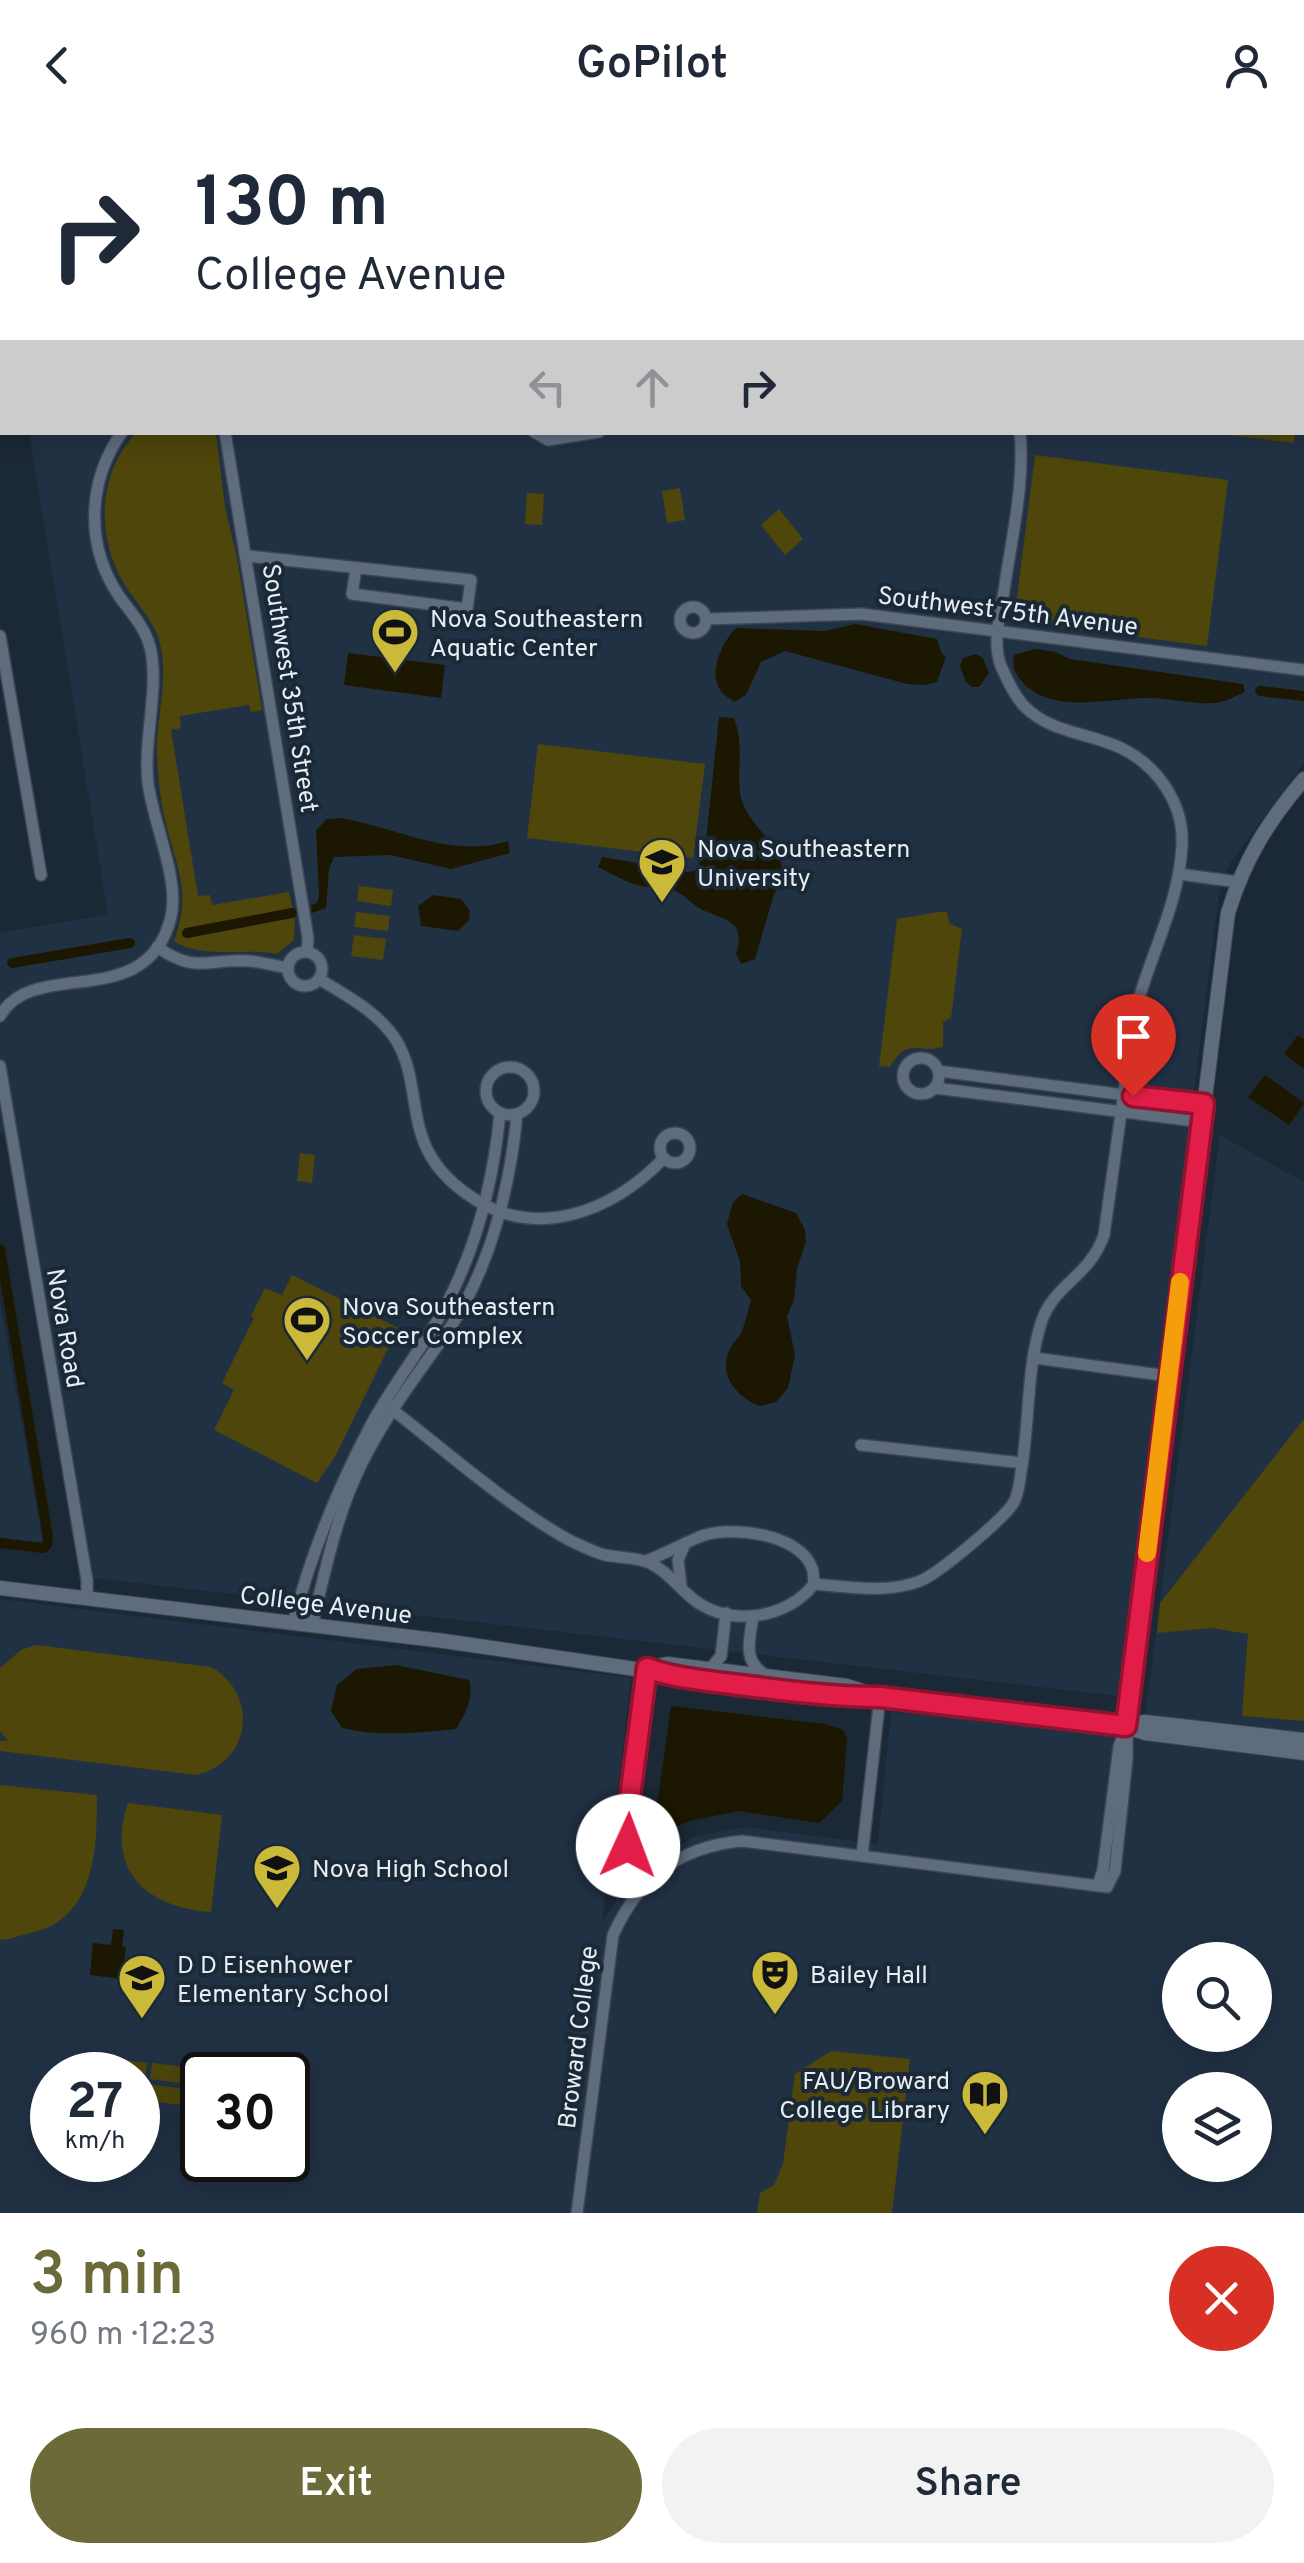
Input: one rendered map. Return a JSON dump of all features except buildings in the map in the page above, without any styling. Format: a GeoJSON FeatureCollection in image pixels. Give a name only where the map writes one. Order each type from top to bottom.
{"type":"FeatureCollection","features":[{"type":"Feature","properties":{"kind":"street"},"geometry":{"type":"LineString","coordinates":[[2,1013],[28,992],[125,973],[157,947],[171,918],[170,873],[157,833],[148,780],[152,658],[140,624],[104,567],[94,517],[103,465],[120,435]]}},
{"type":"Feature","properties":{"kind":"street","name":"Southwest 35th Street"},"geometry":{"type":"LineString","coordinates":[[227,435],[307,932],[307,952]]}},
{"type":"Feature","properties":{"kind":"street"},"geometry":{"type":"LineString","coordinates":[[539,435],[548,440],[580,435]]}},
{"type":"Feature","properties":{"kind":"street"},"geometry":{"type":"LineString","coordinates":[[814,1584],[862,1589],[922,1580],[991,1526],[1014,1501],[1035,1358],[1047,1310],[1092,1262],[1104,1235],[1142,985],[1164,932],[1180,874],[1182,830],[1178,810],[1156,773],[1122,748],[1055,726],[1026,708],[999,662],[998,632],[1020,470],[1020,435]]}},
{"type":"Feature","properties":{"kind":"street"},"geometry":{"type":"LineString","coordinates":[[248,556],[471,580],[467,609],[352,594],[356,568]]}},
{"type":"Feature","properties":{"kind":"street","name":"Southwest 75th Avenue"},"geometry":{"type":"LineString","coordinates":[[706,619],[862,614],[1304,670]]}},
{"type":"Feature","properties":{"kind":"street"},"geometry":{"type":"LineString","coordinates":[[0,636],[41,875]]}},
{"type":"Feature","properties":{"kind":"street"},"geometry":{"type":"LineString","coordinates":[[1126,1726],[1228,913],[1259,836],[1304,779]]}},
{"type":"Feature","properties":{"kind":"street"},"geometry":{"type":"LineString","coordinates":[[1180,874],[1238,882]]}},
{"type":"Feature","properties":{"kind":"street"},"geometry":{"type":"LineString","coordinates":[[157,947],[194,965],[248,961],[288,968]]}},
{"type":"Feature","properties":{"kind":"street"},"geometry":{"type":"LineString","coordinates":[[307,952],[320,962],[319,979],[310,985],[300,985],[291,978],[288,968],[296,954],[307,952]]}},
{"type":"Feature","properties":{"kind":"street"},"geometry":{"type":"LineString","coordinates":[[319,979],[366,1010],[393,1036],[410,1069],[416,1119],[430,1154],[445,1176],[484,1206],[545,1220],[578,1214],[620,1196],[664,1158]]}},
{"type":"Feature","properties":{"kind":"street"},"geometry":{"type":"LineString","coordinates":[[1202,1122],[935,1088],[926,1093],[915,1092],[906,1085],[904,1074],[908,1064],[919,1058],[931,1061],[938,1070],[1204,1104]]}},
{"type":"Feature","properties":{"kind":"street","name":"Nova Road"},"geometry":{"type":"LineString","coordinates":[[0,1066],[87,1580],[86,1598]]}},
{"type":"Feature","properties":{"kind":"street"},"geometry":{"type":"LineString","coordinates":[[312,1626],[332,1544],[359,1468],[388,1406],[460,1310],[500,1212],[517,1114],[532,1100],[533,1084],[525,1072],[511,1067],[497,1070],[487,1082],[489,1103],[500,1113],[517,1114]]}},
{"type":"Feature","properties":{"kind":"street"},"geometry":{"type":"LineString","coordinates":[[935,1088],[938,1070]]}},
{"type":"Feature","properties":{"kind":"street"},"geometry":{"type":"LineString","coordinates":[[293,1623],[318,1538],[460,1273],[484,1206],[500,1113]]}},
{"type":"Feature","properties":{"kind":"street"},"geometry":{"type":"LineString","coordinates":[[1035,1358],[1168,1376]]}},
{"type":"Feature","properties":{"kind":"street"},"geometry":{"type":"LineString","coordinates":[[388,1406],[523,1509],[569,1539],[602,1554],[646,1561],[701,1605],[726,1613],[773,1614],[802,1599],[814,1584],[812,1568],[802,1553],[778,1538],[741,1532],[698,1537],[646,1561]]}},
{"type":"Feature","properties":{"kind":"street"},"geometry":{"type":"LineString","coordinates":[[861,1445],[1022,1463]]}},
{"type":"Feature","properties":{"kind":"street"},"geometry":{"type":"LineString","coordinates":[[318,1538],[332,1544]]}},
{"type":"Feature","properties":{"kind":"street"},"geometry":{"type":"LineString","coordinates":[[681,1587],[677,1568],[684,1546]]}},
{"type":"Feature","properties":{"kind":"street","name":"College Avenue"},"geometry":{"type":"LineString","coordinates":[[0,1588],[647,1668],[666,1676],[760,1688],[880,1697],[1126,1726],[1145,1733],[1304,1753]]}},
{"type":"Feature","properties":{"kind":"street"},"geometry":{"type":"LineString","coordinates":[[710,1669],[721,1656],[726,1613]]}},
{"type":"Feature","properties":{"kind":"street"},"geometry":{"type":"LineString","coordinates":[[753,1616],[749,1657],[755,1668],[768,1676]]}},
{"type":"Feature","properties":{"kind":"street","name":"College Avenue"},"geometry":{"type":"LineString","coordinates":[[647,1668],[666,1664],[768,1676],[847,1686],[880,1697]]}},
{"type":"Feature","properties":{"kind":"street"},"geometry":{"type":"LineString","coordinates":[[647,1668],[626,1828],[628,1846],[652,1878]]}},
{"type":"Feature","properties":{"kind":"street"},"geometry":{"type":"LineString","coordinates":[[862,1856],[880,1697]]}},
{"type":"Feature","properties":{"kind":"street","name":"College Avenue"},"geometry":{"type":"LineString","coordinates":[[1126,1726],[1145,1722],[1304,1740]]}},
{"type":"Feature","properties":{"kind":"street","name":"Broward College"},"geometry":{"type":"LineString","coordinates":[[577,2213],[613,1936],[626,1906],[652,1878],[676,1859],[742,1841],[1102,1886],[1118,1747],[1126,1726]]}},
{"type":"Feature","properties":{"kind":"shaded area","name":"Nova Southeastern University"},"geometry":{"type":"Polygon","coordinates":[[[29,435],[1304,435],[1304,763],[1228,866],[1219,894],[1117,1696],[94,1578],[16,1131],[0,1133],[0,933],[108,914],[29,435]]]}},
{"type":"Feature","properties":{"kind":"shaded area"},"geometry":{"type":"Polygon","coordinates":[[[134,435],[216,435],[225,507],[262,710],[251,712],[249,705],[180,716],[181,728],[171,730],[198,896],[210,895],[212,905],[289,892],[295,919],[294,940],[277,954],[211,952],[174,941],[182,895],[159,780],[162,654],[152,624],[114,564],[105,525],[108,485],[123,449],[134,435]]]}},
{"type":"Feature","properties":{"kind":"shaded area"},"geometry":{"type":"Polygon","coordinates":[[[1229,435],[1295,435],[1294,443],[1229,435]]]}},
{"type":"Feature","properties":{"kind":"shaded area"},"geometry":{"type":"Polygon","coordinates":[[[1035,455],[1228,480],[1207,646],[1014,621],[1035,455]]]}},
{"type":"Feature","properties":{"kind":"shaded area"},"geometry":{"type":"Polygon","coordinates":[[[680,488],[685,520],[667,523],[662,491],[680,488]]]}},
{"type":"Feature","properties":{"kind":"shaded area"},"geometry":{"type":"Polygon","coordinates":[[[527,493],[544,494],[542,525],[525,524],[527,493]]]}},
{"type":"Feature","properties":{"kind":"shaded area"},"geometry":{"type":"Polygon","coordinates":[[[779,509],[803,539],[785,555],[761,525],[779,509]]]}},
{"type":"Feature","properties":{"kind":"shaded area"},"geometry":{"type":"Polygon","coordinates":[[[855,624],[937,639],[946,657],[937,682],[907,684],[785,651],[761,662],[746,695],[734,702],[717,684],[718,658],[736,628],[825,631],[855,624]]]}},
{"type":"Feature","properties":{"kind":"shaded area"},"geometry":{"type":"Polygon","coordinates":[[[1035,649],[1070,659],[1243,684],[1245,692],[1206,703],[1153,698],[1080,702],[1049,699],[1023,683],[1013,663],[1014,655],[1035,649]]]}},
{"type":"Feature","properties":{"kind":"shaded area","name":"Nova Southeastern Aquatic Center"},"geometry":{"type":"Polygon","coordinates":[[[348,653],[445,665],[441,698],[344,685],[348,653]]]}},
{"type":"Feature","properties":{"kind":"shaded area"},"geometry":{"type":"Polygon","coordinates":[[[976,654],[983,658],[989,673],[979,687],[972,687],[960,666],[963,658],[976,654]]]}},
{"type":"Feature","properties":{"kind":"shaded area"},"geometry":{"type":"Polygon","coordinates":[[[719,717],[734,718],[743,804],[773,847],[783,870],[755,959],[741,964],[736,954],[738,933],[730,922],[699,908],[677,891],[636,885],[598,867],[602,857],[689,872],[697,870],[706,841],[719,717]]]}},
{"type":"Feature","properties":{"kind":"shaded area"},"geometry":{"type":"Polygon","coordinates":[[[538,744],[705,764],[693,858],[527,838],[538,744]]]}},
{"type":"Feature","properties":{"kind":"shaded area"},"geometry":{"type":"Polygon","coordinates":[[[340,818],[445,844],[487,846],[508,841],[510,853],[451,869],[391,855],[334,857],[329,869],[326,908],[312,913],[311,905],[317,903],[319,895],[316,830],[327,819],[340,818]]]}},
{"type":"Feature","properties":{"kind":"shaded area"},"geometry":{"type":"Polygon","coordinates":[[[359,886],[393,890],[391,906],[357,901],[359,886]]]}},
{"type":"Feature","properties":{"kind":"shaded area"},"geometry":{"type":"Polygon","coordinates":[[[433,895],[461,899],[470,911],[469,920],[458,931],[421,926],[418,906],[433,895]]]}},
{"type":"Feature","properties":{"kind":"shaded area"},"geometry":{"type":"Polygon","coordinates":[[[356,912],[390,916],[388,931],[354,927],[356,912]]]}},
{"type":"Feature","properties":{"kind":"shaded area"},"geometry":{"type":"Polygon","coordinates":[[[947,912],[949,923],[962,929],[951,1018],[943,1022],[943,1047],[908,1049],[890,1067],[879,1066],[897,919],[947,912]]]}},
{"type":"Feature","properties":{"kind":"shaded area"},"geometry":{"type":"Polygon","coordinates":[[[354,935],[386,939],[383,960],[351,956],[354,935]]]}},
{"type":"Feature","properties":{"kind":"shaded area"},"geometry":{"type":"Polygon","coordinates":[[[1298,1035],[1304,1039],[1304,1069],[1284,1054],[1298,1035]]]}},
{"type":"Feature","properties":{"kind":"shaded area"},"geometry":{"type":"Polygon","coordinates":[[[1265,1075],[1304,1103],[1289,1125],[1248,1097],[1265,1075]]]}},
{"type":"Feature","properties":{"kind":"shaded area"},"geometry":{"type":"Polygon","coordinates":[[[1220,1135],[1304,1182],[1304,2213],[0,2213],[0,1599],[631,1678],[602,1922],[626,1884],[692,1837],[746,1827],[878,1844],[891,1712],[1143,1734],[1220,1135]]]}},
{"type":"Feature","properties":{"kind":"shaded area"},"geometry":{"type":"Polygon","coordinates":[[[300,1153],[315,1155],[312,1183],[297,1181],[300,1153]]]}},
{"type":"Feature","properties":{"kind":"shaded area"},"geometry":{"type":"Polygon","coordinates":[[[742,1194],[796,1213],[806,1241],[787,1316],[795,1355],[788,1388],[776,1402],[760,1406],[738,1392],[726,1369],[729,1351],[742,1331],[751,1300],[741,1286],[740,1262],[727,1224],[733,1202],[742,1194]]]}},
{"type":"Feature","properties":{"kind":"shaded area","name":"Nova Southeastern Soccer Complex"},"geometry":{"type":"Polygon","coordinates":[[[292,1275],[398,1328],[336,1455],[317,1483],[214,1430],[234,1390],[222,1383],[265,1288],[282,1295],[292,1275]]]}},
{"type":"Feature","properties":{"kind":"shaded area"},"geometry":{"type":"Polygon","coordinates":[[[0,1302],[43,1543],[0,1539],[0,1302]]]}},
{"type":"Feature","properties":{"kind":"shaded area"},"geometry":{"type":"Polygon","coordinates":[[[1304,1419],[1304,1721],[1242,1716],[1248,1634],[1212,1628],[1157,1633],[1160,1603],[1304,1419]]]}},
{"type":"Feature","properties":{"kind":"shaded area"},"geometry":{"type":"Polygon","coordinates":[[[36,1645],[211,1667],[237,1693],[242,1710],[238,1742],[215,1768],[196,1775],[0,1751],[0,1741],[8,1741],[0,1731],[0,1668],[21,1650],[36,1645]]]}},
{"type":"Feature","properties":{"kind":"shaded area"},"geometry":{"type":"Polygon","coordinates":[[[396,1665],[469,1680],[468,1705],[456,1729],[385,1733],[342,1728],[331,1711],[337,1685],[357,1669],[396,1665]]]}},
{"type":"Feature","properties":{"kind":"shaded area"},"geometry":{"type":"Polygon","coordinates":[[[671,1706],[825,1724],[843,1730],[847,1739],[842,1801],[819,1823],[739,1811],[689,1821],[665,1832],[655,1821],[671,1706]]]}},
{"type":"Feature","properties":{"kind":"shaded area"},"geometry":{"type":"Polygon","coordinates":[[[0,1785],[97,1795],[92,1863],[81,1896],[72,1910],[54,1924],[6,1940],[0,1939],[0,1785]]]}},
{"type":"Feature","properties":{"kind":"shaded area"},"geometry":{"type":"Polygon","coordinates":[[[128,1803],[222,1815],[211,1912],[168,1903],[137,1881],[122,1848],[128,1803]]]}},
{"type":"Feature","properties":{"kind":"shaded area"},"geometry":{"type":"Polygon","coordinates":[[[113,1929],[124,1930],[122,1979],[90,1975],[93,1943],[111,1945],[113,1929]]]}},
{"type":"Feature","properties":{"kind":"shaded area"},"geometry":{"type":"Polygon","coordinates":[[[831,2051],[910,2059],[892,2213],[757,2213],[760,2193],[774,2185],[783,2164],[795,2074],[831,2051]]]}},
{"type":"Feature","properties":{"kind":"shaded area"},"geometry":{"type":"Polygon","coordinates":[[[160,2064],[180,2066],[180,2083],[160,2080],[160,2064]]]}},
{"type":"Feature","properties":{"kind":"shaded area"},"geometry":{"type":"Polygon","coordinates":[[[160,2086],[180,2088],[180,2105],[160,2102],[160,2086]]]}},
{"type":"Feature","properties":{"kind":"waterway"},"geometry":{"type":"LineString","coordinates":[[1260,691],[1304,696]]}},
{"type":"Feature","properties":{"kind":"waterway"},"geometry":{"type":"LineString","coordinates":[[187,933],[292,913]]}},
{"type":"Feature","properties":{"kind":"waterway"},"geometry":{"type":"LineString","coordinates":[[12,963],[130,943]]}},
{"type":"Feature","properties":{"kind":"waterway"},"geometry":{"type":"LineString","coordinates":[[0,1249],[48,1537],[43,1548],[0,1543]]}},
{"type":"Feature","properties":{"kind":"slow traffic"},"geometry":{"type":"LineString","coordinates":[[1147,1553],[1180,1282]]}},
{"type":"Feature","properties":{"kind":"place","name":"Nova Southeastern Aquatic Center"},"geometry":{"type":"Point","coordinates":[395,674]}},
{"type":"Feature","properties":{"kind":"place","name":"Nova Southeastern University"},"geometry":{"type":"Point","coordinates":[662,904]}},
{"type":"Feature","properties":{"kind":"place","name":"Nova Southeastern Soccer Complex"},"geometry":{"type":"Point","coordinates":[307,1362]}},
{"type":"Feature","properties":{"kind":"place","name":"Nova High School"},"geometry":{"type":"Point","coordinates":[277,1910]}},
{"type":"Feature","properties":{"kind":"place","name":"Bailey Hall"},"geometry":{"type":"Point","coordinates":[775,2016]}},
{"type":"Feature","properties":{"kind":"place","name":"D D Eisenhower Elementary School"},"geometry":{"type":"Point","coordinates":[142,2020]}},
{"type":"Feature","properties":{"kind":"place","name":"FAU/Broward College Library"},"geometry":{"type":"Point","coordinates":[985,2136]}},
{"type":"Feature","properties":{"kind":"route"},"geometry":{"type":"LineString","coordinates":[[628,1846],[626,1828],[647,1668],[666,1676],[779,1690],[880,1697],[1126,1726],[1204,1104],[1133,1096]]}}]}
